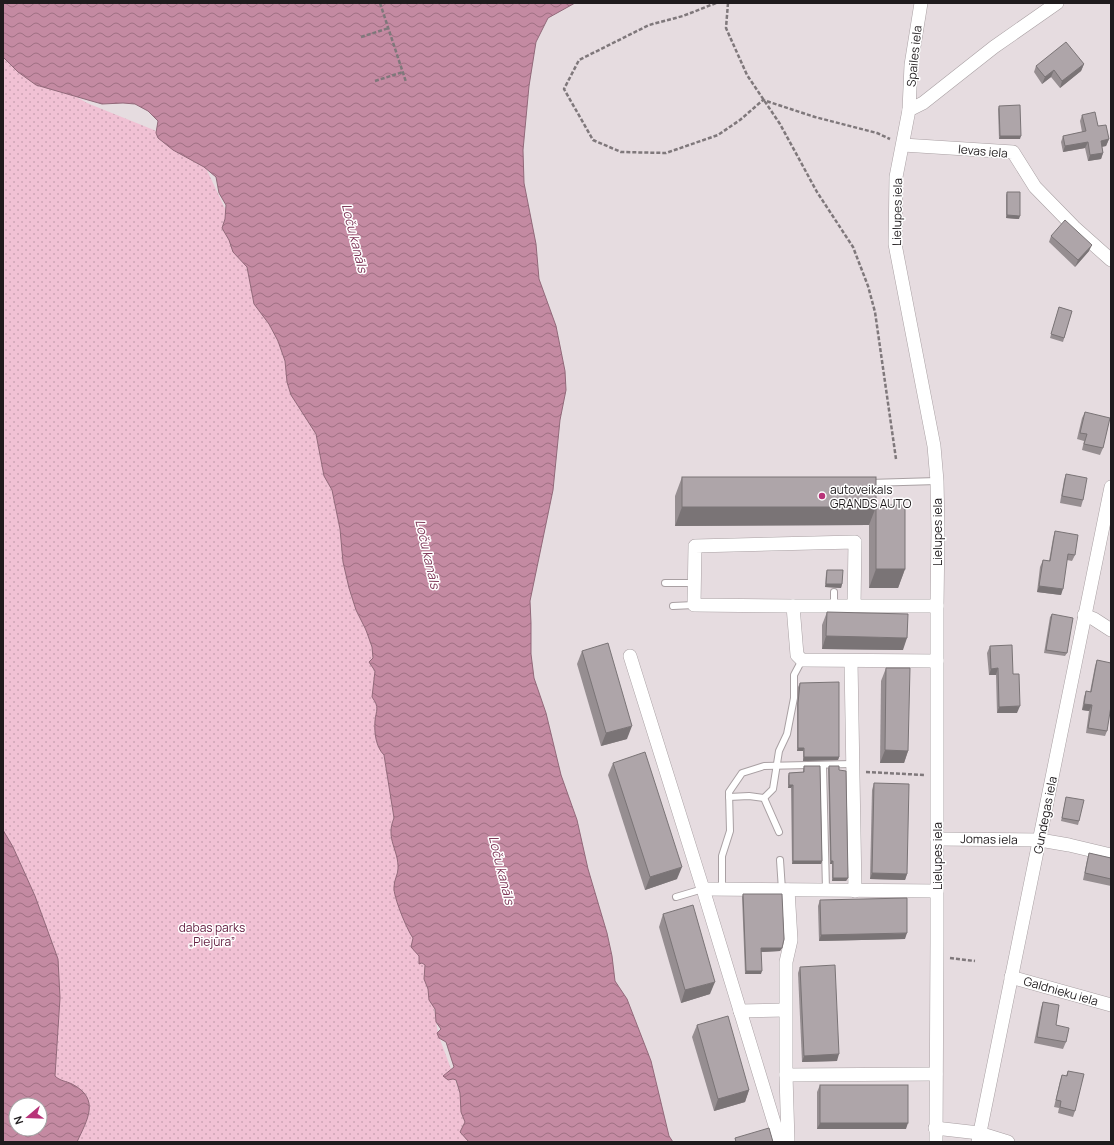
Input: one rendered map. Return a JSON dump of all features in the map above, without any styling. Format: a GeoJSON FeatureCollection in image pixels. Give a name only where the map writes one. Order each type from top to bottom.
{"type":"FeatureCollection","features":[{"type":"Feature","properties":{"kind":"street","name":"Spailes iela"},"geometry":{"type":"LineString","coordinates":[[909,110],[911,65],[921,3]]}},
{"type":"Feature","properties":{"kind":"street"},"geometry":{"type":"LineString","coordinates":[[909,110],[923,103],[994,47],[1057,3]]}},
{"type":"Feature","properties":{"kind":"street","name":"Lielupes iela"},"geometry":{"type":"LineString","coordinates":[[909,110],[896,177],[895,244],[934,446],[937,481],[936,1142]]}},
{"type":"Feature","properties":{"kind":"street","name":"Ievas iela"},"geometry":{"type":"LineString","coordinates":[[903,145],[1013,152],[1035,188],[1074,227],[1111,260]]}},
{"type":"Feature","properties":{"kind":"street","name":"Gundegas iela"},"geometry":{"type":"LineString","coordinates":[[979,1138],[1111,487]]}},
{"type":"Feature","properties":{"kind":"street"},"geometry":{"type":"LineString","coordinates":[[854,606],[855,542],[695,546],[694,605],[793,606],[834,606],[854,606],[937,606]]}},
{"type":"Feature","properties":{"kind":"street"},"geometry":{"type":"LineString","coordinates":[[793,606],[796,656],[802,660],[937,661]]}},
{"type":"Feature","properties":{"kind":"street"},"geometry":{"type":"LineString","coordinates":[[1084,615],[1094,619],[1111,630]]}},
{"type":"Feature","properties":{"kind":"street"},"geometry":{"type":"LineString","coordinates":[[630,656],[780,1142]]}},
{"type":"Feature","properties":{"kind":"street"},"geometry":{"type":"LineString","coordinates":[[851,661],[855,891]]}},
{"type":"Feature","properties":{"kind":"street","name":"Jomas iela"},"geometry":{"type":"LineString","coordinates":[[937,839],[1040,840],[1111,855]]}},
{"type":"Feature","properties":{"kind":"street"},"geometry":{"type":"LineString","coordinates":[[703,889],[937,891]]}},
{"type":"Feature","properties":{"kind":"street"},"geometry":{"type":"LineString","coordinates":[[785,890],[791,940],[786,962],[785,1010],[788,1142]]}},
{"type":"Feature","properties":{"kind":"street","name":"Galdnieku iela"},"geometry":{"type":"LineString","coordinates":[[1011,977],[1111,1005]]}},
{"type":"Feature","properties":{"kind":"street"},"geometry":{"type":"LineString","coordinates":[[740,1011],[785,1010]]}},
{"type":"Feature","properties":{"kind":"street"},"geometry":{"type":"LineString","coordinates":[[786,1075],[936,1074]]}},
{"type":"Feature","properties":{"kind":"street"},"geometry":{"type":"LineString","coordinates":[[935,1128],[979,1138],[1008,1142]]}},
{"type":"Feature","properties":{"kind":"lane"},"geometry":{"type":"LineString","coordinates":[[859,483],[937,481]]}},
{"type":"Feature","properties":{"kind":"lane"},"geometry":{"type":"LineString","coordinates":[[665,583],[694,583]]}},
{"type":"Feature","properties":{"kind":"lane"},"geometry":{"type":"LineString","coordinates":[[834,592],[834,606]]}},
{"type":"Feature","properties":{"kind":"lane"},"geometry":{"type":"LineString","coordinates":[[673,606],[694,605]]}},
{"type":"Feature","properties":{"kind":"lane"},"geometry":{"type":"LineString","coordinates":[[764,798],[773,789],[779,751],[787,734],[794,698],[794,675],[802,660]]}},
{"type":"Feature","properties":{"kind":"lane"},"geometry":{"type":"LineString","coordinates":[[823,765],[826,890]]}},
{"type":"Feature","properties":{"kind":"lane"},"geometry":{"type":"LineString","coordinates":[[722,889],[722,856],[730,831],[729,792],[742,773],[764,766],[823,765],[853,767]]}},
{"type":"Feature","properties":{"kind":"lane"},"geometry":{"type":"LineString","coordinates":[[729,797],[749,796],[764,798]]}},
{"type":"Feature","properties":{"kind":"lane"},"geometry":{"type":"LineString","coordinates":[[764,798],[779,832]]}},
{"type":"Feature","properties":{"kind":"lane"},"geometry":{"type":"LineString","coordinates":[[780,860],[785,890]]}},
{"type":"Feature","properties":{"kind":"lane"},"geometry":{"type":"LineString","coordinates":[[676,897],[703,889]]}},
{"type":"Feature","properties":{"kind":"path"},"geometry":{"type":"LineString","coordinates":[[380,3],[406,82]]}},
{"type":"Feature","properties":{"kind":"path"},"geometry":{"type":"LineString","coordinates":[[716,3],[683,16],[649,25],[579,60],[564,89],[593,140],[621,152],[666,153],[718,134],[740,120],[763,100]]}},
{"type":"Feature","properties":{"kind":"path"},"geometry":{"type":"LineString","coordinates":[[728,3],[726,28],[747,75],[780,124],[817,192],[853,247],[868,286],[875,312],[896,459]]}},
{"type":"Feature","properties":{"kind":"path"},"geometry":{"type":"LineString","coordinates":[[361,36],[389,28]]}},
{"type":"Feature","properties":{"kind":"path"},"geometry":{"type":"LineString","coordinates":[[375,81],[403,72]]}},
{"type":"Feature","properties":{"kind":"path"},"geometry":{"type":"LineString","coordinates":[[763,100],[815,117],[877,133],[903,145]]}},
{"type":"Feature","properties":{"kind":"path"},"geometry":{"type":"LineString","coordinates":[[853,767],[937,775]]}},
{"type":"Feature","properties":{"kind":"path"},"geometry":{"type":"LineString","coordinates":[[937,956],[975,961]]}},
{"type":"Feature","properties":{"kind":"green space","name":"dabas parks „Piejūra”"},"geometry":{"type":"Polygon","coordinates":[[[3,55],[87,103],[196,147],[330,431],[368,579],[438,1034],[478,1142],[3,1142],[3,55]]]}},
{"type":"Feature","properties":{"kind":"water","name":"Loču kanāls"},"geometry":{"type":"Polygon","coordinates":[[[3,3],[575,3],[548,18],[536,42],[529,86],[523,150],[524,183],[536,244],[539,279],[556,326],[565,371],[566,390],[560,420],[553,490],[530,601],[531,654],[534,678],[546,713],[561,775],[577,820],[588,869],[607,933],[615,981],[627,999],[651,1061],[669,1136],[673,1142],[469,1142],[460,1132],[465,1122],[461,1112],[460,1093],[456,1080],[448,1080],[443,1076],[454,1067],[446,1042],[439,1038],[437,1033],[441,1029],[436,1022],[435,1009],[429,1000],[428,989],[424,979],[425,965],[422,963],[419,964],[419,956],[411,947],[413,938],[407,928],[394,891],[398,862],[391,832],[394,818],[384,755],[377,744],[375,735],[377,707],[372,697],[375,671],[369,662],[373,658],[372,647],[366,630],[356,610],[349,588],[343,562],[340,529],[332,490],[324,476],[316,434],[291,395],[287,382],[285,361],[278,341],[269,324],[254,304],[247,267],[233,252],[229,240],[222,228],[225,219],[226,205],[219,193],[216,177],[204,167],[173,150],[158,138],[156,133],[158,121],[148,111],[135,104],[102,104],[36,85],[18,72],[3,57],[3,3]]]}},
{"type":"Feature","properties":{"kind":"water"},"geometry":{"type":"Polygon","coordinates":[[[3,830],[13,847],[35,896],[58,959],[60,998],[55,1076],[81,1090],[89,1103],[85,1126],[77,1142],[3,1142],[3,830]]]}},
{"type":"Feature","properties":{"kind":"building"},"geometry":{"type":"Polygon","coordinates":[[[1066,42],[1084,64],[1062,81],[1054,70],[1045,77],[1036,66],[1066,42]]]}},
{"type":"Feature","properties":{"kind":"building"},"geometry":{"type":"Polygon","coordinates":[[[1020,105],[1021,136],[1000,136],[999,106],[1020,105]]]}},
{"type":"Feature","properties":{"kind":"building"},"geometry":{"type":"Polygon","coordinates":[[[1095,112],[1098,126],[1106,125],[1109,139],[1101,141],[1103,153],[1090,155],[1088,142],[1065,146],[1063,136],[1086,131],[1082,115],[1095,112]]]}},
{"type":"Feature","properties":{"kind":"building"},"geometry":{"type":"Polygon","coordinates":[[[1007,192],[1020,192],[1020,216],[1007,215],[1007,192]]]}},
{"type":"Feature","properties":{"kind":"building"},"geometry":{"type":"Polygon","coordinates":[[[1065,220],[1092,245],[1078,260],[1051,236],[1065,220]]]}},
{"type":"Feature","properties":{"kind":"building"},"geometry":{"type":"Polygon","coordinates":[[[1059,307],[1072,311],[1064,338],[1051,334],[1059,307]]]}},
{"type":"Feature","properties":{"kind":"building"},"geometry":{"type":"Polygon","coordinates":[[[1085,412],[1110,418],[1103,448],[1084,444],[1087,434],[1080,433],[1085,412]]]}},
{"type":"Feature","properties":{"kind":"building"},"geometry":{"type":"Polygon","coordinates":[[[1066,474],[1087,478],[1083,500],[1062,496],[1066,474]]]}},
{"type":"Feature","properties":{"kind":"building"},"geometry":{"type":"Polygon","coordinates":[[[682,477],[876,477],[876,507],[682,507],[682,477]]]}},
{"type":"Feature","properties":{"kind":"building"},"geometry":{"type":"Polygon","coordinates":[[[876,505],[905,505],[905,569],[876,569],[876,505]]]}},
{"type":"Feature","properties":{"kind":"building"},"geometry":{"type":"Polygon","coordinates":[[[1055,531],[1078,535],[1075,555],[1068,554],[1063,589],[1039,586],[1043,560],[1050,561],[1055,531]]]}},
{"type":"Feature","properties":{"kind":"building"},"geometry":{"type":"Polygon","coordinates":[[[827,570],[843,570],[842,584],[826,584],[827,570]]]}},
{"type":"Feature","properties":{"kind":"building"},"geometry":{"type":"Polygon","coordinates":[[[827,612],[908,614],[907,638],[826,636],[827,612]]]}},
{"type":"Feature","properties":{"kind":"building"},"geometry":{"type":"Polygon","coordinates":[[[1052,614],[1073,618],[1067,653],[1046,650],[1052,614]]]}},
{"type":"Feature","properties":{"kind":"building"},"geometry":{"type":"Polygon","coordinates":[[[608,643],[632,726],[606,733],[582,651],[608,643]]]}},
{"type":"Feature","properties":{"kind":"building"},"geometry":{"type":"Polygon","coordinates":[[[1012,645],[1013,674],[1019,674],[1020,706],[999,707],[998,668],[991,669],[990,646],[1012,645]]]}},
{"type":"Feature","properties":{"kind":"building"},"geometry":{"type":"Polygon","coordinates":[[[1097,660],[1111,663],[1111,706],[1107,731],[1088,728],[1092,705],[1084,704],[1086,691],[1091,692],[1097,660]]]}},
{"type":"Feature","properties":{"kind":"building"},"geometry":{"type":"Polygon","coordinates":[[[886,668],[910,668],[908,751],[885,750],[886,668]]]}},
{"type":"Feature","properties":{"kind":"building"},"geometry":{"type":"Polygon","coordinates":[[[839,682],[839,757],[804,757],[804,748],[798,748],[798,703],[800,683],[839,682]]]}},
{"type":"Feature","properties":{"kind":"building"},"geometry":{"type":"Polygon","coordinates":[[[645,752],[682,867],[650,877],[613,763],[645,752]]]}},
{"type":"Feature","properties":{"kind":"building"},"geometry":{"type":"Polygon","coordinates":[[[804,766],[820,766],[822,861],[793,861],[793,785],[789,785],[789,773],[804,772],[804,766]]]}},
{"type":"Feature","properties":{"kind":"building"},"geometry":{"type":"Polygon","coordinates":[[[829,766],[839,766],[839,770],[846,771],[848,878],[833,878],[833,861],[831,861],[829,766]]]}},
{"type":"Feature","properties":{"kind":"building"},"geometry":{"type":"Polygon","coordinates":[[[874,783],[909,784],[907,874],[872,873],[874,783]]]}},
{"type":"Feature","properties":{"kind":"building"},"geometry":{"type":"Polygon","coordinates":[[[1066,797],[1084,800],[1079,821],[1062,818],[1066,797]]]}},
{"type":"Feature","properties":{"kind":"building"},"geometry":{"type":"Polygon","coordinates":[[[1089,853],[1111,858],[1111,879],[1085,873],[1089,853]]]}},
{"type":"Feature","properties":{"kind":"building"},"geometry":{"type":"Polygon","coordinates":[[[743,894],[782,894],[784,939],[782,948],[761,948],[762,971],[746,971],[743,894]]]}},
{"type":"Feature","properties":{"kind":"building"},"geometry":{"type":"Polygon","coordinates":[[[907,898],[907,933],[821,935],[820,900],[907,898]]]}},
{"type":"Feature","properties":{"kind":"building"},"geometry":{"type":"Polygon","coordinates":[[[693,905],[715,982],[685,990],[663,914],[693,905]]]}},
{"type":"Feature","properties":{"kind":"building"},"geometry":{"type":"Polygon","coordinates":[[[835,965],[839,1054],[804,1056],[800,967],[835,965]]]}},
{"type":"Feature","properties":{"kind":"building"},"geometry":{"type":"Polygon","coordinates":[[[1043,1002],[1059,1005],[1056,1025],[1069,1028],[1066,1042],[1037,1037],[1043,1002]]]}},
{"type":"Feature","properties":{"kind":"building"},"geometry":{"type":"Polygon","coordinates":[[[728,1016],[749,1090],[718,1099],[697,1025],[728,1016]]]}},
{"type":"Feature","properties":{"kind":"building"},"geometry":{"type":"Polygon","coordinates":[[[1068,1071],[1084,1074],[1075,1111],[1060,1107],[1061,1101],[1056,1100],[1062,1075],[1067,1076],[1068,1071]]]}},
{"type":"Feature","properties":{"kind":"building"},"geometry":{"type":"Polygon","coordinates":[[[820,1085],[908,1085],[908,1123],[820,1123],[820,1085]]]}},
{"type":"Feature","properties":{"kind":"building"},"geometry":{"type":"Polygon","coordinates":[[[769,1128],[773,1142],[736,1142],[735,1138],[769,1128]]]}},
{"type":"Feature","properties":{"kind":"place","name":"autoveikals GRANDS AUTO"},"geometry":{"type":"Point","coordinates":[822,496]}}]}
